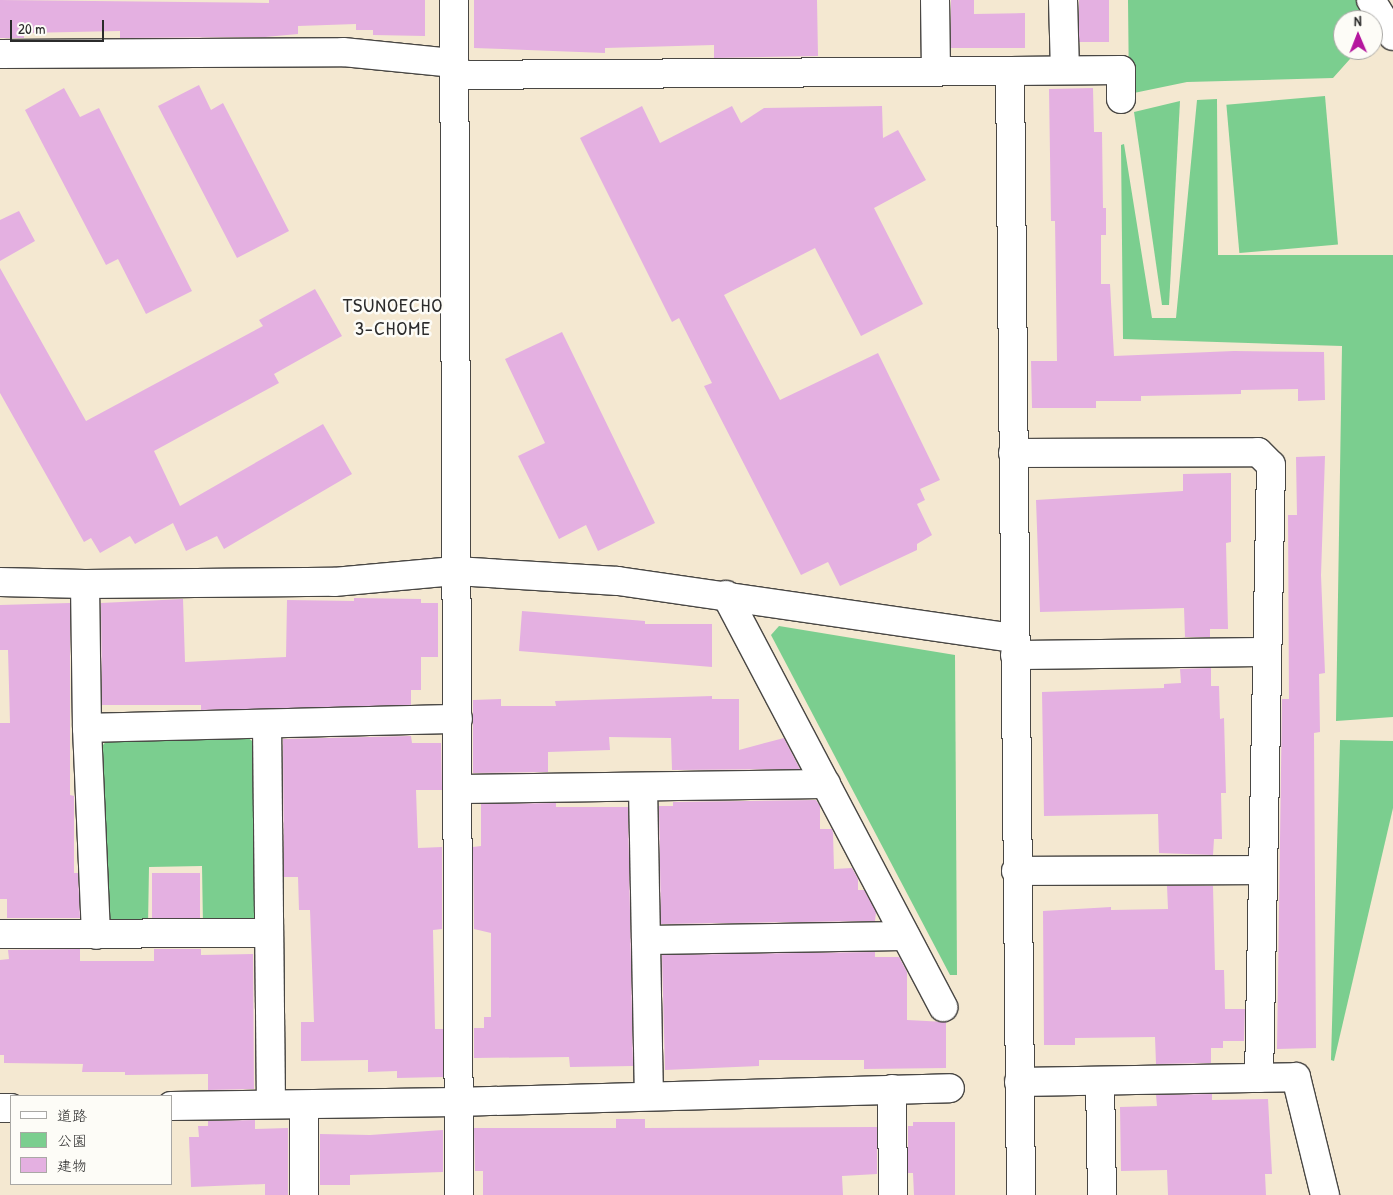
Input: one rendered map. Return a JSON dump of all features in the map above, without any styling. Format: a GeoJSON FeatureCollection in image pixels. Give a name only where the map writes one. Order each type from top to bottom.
{"type":"FeatureCollection","features":[{"type":"Feature","properties":{"kind":"street"},"geometry":{"type":"LineString","coordinates":[[454,0],[455,571],[458,719],[457,1102],[459,1195]]}},
{"type":"Feature","properties":{"kind":"street"},"geometry":{"type":"LineString","coordinates":[[935,0],[936,72]]}},
{"type":"Feature","properties":{"kind":"street"},"geometry":{"type":"LineString","coordinates":[[1063,0],[1065,70]]}},
{"type":"Feature","properties":{"kind":"street"},"geometry":{"type":"LineString","coordinates":[[1371,0],[1393,35]]}},
{"type":"Feature","properties":{"kind":"street"},"geometry":{"type":"LineString","coordinates":[[0,54],[343,52],[454,69],[936,72],[1121,70],[1121,99]]}},
{"type":"Feature","properties":{"kind":"street"},"geometry":{"type":"LineString","coordinates":[[1010,72],[1016,871],[1021,1195]]}},
{"type":"Feature","properties":{"kind":"street"},"geometry":{"type":"LineString","coordinates":[[1013,453],[1258,452],[1271,464],[1259,1078]]}},
{"type":"Feature","properties":{"kind":"street"},"geometry":{"type":"LineString","coordinates":[[0,582],[85,584],[334,582],[455,571],[618,581],[726,595],[1015,646],[1267,652]]}},
{"type":"Feature","properties":{"kind":"street"},"geometry":{"type":"LineString","coordinates":[[85,584],[87,728],[96,935]]}},
{"type":"Feature","properties":{"kind":"street"},"geometry":{"type":"LineString","coordinates":[[726,595],[943,1007]]}},
{"type":"Feature","properties":{"kind":"street"},"geometry":{"type":"LineString","coordinates":[[87,728],[458,719]]}},
{"type":"Feature","properties":{"kind":"street"},"geometry":{"type":"LineString","coordinates":[[267,724],[271,1104]]}},
{"type":"Feature","properties":{"kind":"street"},"geometry":{"type":"LineString","coordinates":[[458,789],[826,784]]}},
{"type":"Feature","properties":{"kind":"street"},"geometry":{"type":"LineString","coordinates":[[643,787],[649,1096]]}},
{"type":"Feature","properties":{"kind":"street"},"geometry":{"type":"LineString","coordinates":[[1016,871],[1263,870]]}},
{"type":"Feature","properties":{"kind":"street"},"geometry":{"type":"LineString","coordinates":[[0,934],[268,934]]}},
{"type":"Feature","properties":{"kind":"street"},"geometry":{"type":"LineString","coordinates":[[646,940],[905,936]]}},
{"type":"Feature","properties":{"kind":"street"},"geometry":{"type":"LineString","coordinates":[[1019,1082],[1296,1077],[1325,1195]]}},
{"type":"Feature","properties":{"kind":"street"},"geometry":{"type":"LineString","coordinates":[[1100,1081],[1102,1195]]}},
{"type":"Feature","properties":{"kind":"street"},"geometry":{"type":"LineString","coordinates":[[172,1106],[457,1102],[950,1088]]}},
{"type":"Feature","properties":{"kind":"street"},"geometry":{"type":"LineString","coordinates":[[892,1089],[893,1195]]}},
{"type":"Feature","properties":{"kind":"street"},"geometry":{"type":"LineString","coordinates":[[304,1105],[304,1195]]}},
{"type":"Feature","properties":{"kind":"green space"},"geometry":{"type":"Polygon","coordinates":[[[1128,0],[1359,0],[1365,10],[1333,10],[1333,60],[1349,60],[1333,78],[1187,82],[1129,94],[1128,0]]]}},
{"type":"Feature","properties":{"kind":"green space"},"geometry":{"type":"Polygon","coordinates":[[[1325,96],[1338,244],[1239,253],[1226,105],[1325,96]]]}},
{"type":"Feature","properties":{"kind":"green space"},"geometry":{"type":"Polygon","coordinates":[[[1217,99],[1218,255],[1393,255],[1393,717],[1336,721],[1342,346],[1123,339],[1121,145],[1124,144],[1152,318],[1176,318],[1197,100],[1217,99]]]}},
{"type":"Feature","properties":{"kind":"green space"},"geometry":{"type":"Polygon","coordinates":[[[1180,101],[1169,305],[1162,305],[1134,112],[1180,101]]]}},
{"type":"Feature","properties":{"kind":"green space"},"geometry":{"type":"Polygon","coordinates":[[[779,626],[955,655],[957,975],[950,975],[771,635],[779,626]]]}},
{"type":"Feature","properties":{"kind":"green space"},"geometry":{"type":"Polygon","coordinates":[[[244,735],[255,743],[257,916],[247,926],[203,926],[202,866],[149,867],[148,926],[114,926],[105,919],[103,745],[111,736],[244,735]]]}},
{"type":"Feature","properties":{"kind":"green space"},"geometry":{"type":"Polygon","coordinates":[[[1340,740],[1393,741],[1393,808],[1334,1061],[1331,1060],[1340,740]]]}},
{"type":"Feature","properties":{"kind":"building"},"geometry":{"type":"Polygon","coordinates":[[[0,0],[269,3],[269,0],[425,0],[425,36],[373,35],[373,30],[356,30],[356,24],[298,26],[298,34],[265,37],[120,38],[120,31],[24,33],[24,38],[0,38],[0,0]]]}},
{"type":"Feature","properties":{"kind":"building"},"geometry":{"type":"Polygon","coordinates":[[[474,0],[817,0],[818,56],[714,58],[714,45],[605,48],[605,53],[474,48],[474,0]]]}},
{"type":"Feature","properties":{"kind":"building"},"geometry":{"type":"Polygon","coordinates":[[[951,0],[974,0],[974,14],[1025,13],[1025,48],[951,48],[951,0]]]}},
{"type":"Feature","properties":{"kind":"building"},"geometry":{"type":"Polygon","coordinates":[[[1079,0],[1109,0],[1109,42],[1079,42],[1079,0]]]}},
{"type":"Feature","properties":{"kind":"building"},"geometry":{"type":"Polygon","coordinates":[[[199,85],[211,110],[223,103],[289,231],[237,258],[158,106],[199,85]]]}},
{"type":"Feature","properties":{"kind":"building"},"geometry":{"type":"Polygon","coordinates":[[[64,88],[80,117],[99,108],[192,291],[146,314],[118,259],[106,265],[25,110],[64,88]]]}},
{"type":"Feature","properties":{"kind":"building"},"geometry":{"type":"Polygon","coordinates":[[[1093,88],[1094,132],[1102,132],[1103,208],[1106,208],[1106,235],[1101,235],[1101,284],[1110,284],[1114,356],[1234,351],[1324,352],[1325,400],[1298,401],[1298,389],[1241,390],[1241,394],[1141,396],[1141,401],[1096,401],[1096,408],[1032,408],[1031,361],[1057,361],[1055,221],[1051,221],[1049,89],[1093,88]]]}},
{"type":"Feature","properties":{"kind":"building"},"geometry":{"type":"Polygon","coordinates":[[[642,106],[660,143],[732,106],[741,123],[764,108],[882,106],[883,138],[898,130],[926,180],[874,208],[923,304],[861,336],[815,248],[724,295],[780,400],[878,353],[940,480],[920,489],[925,500],[917,504],[932,535],[917,544],[917,550],[840,586],[828,562],[801,575],[704,386],[712,383],[679,318],[672,322],[580,138],[642,106]]]}},
{"type":"Feature","properties":{"kind":"building"},"geometry":{"type":"Polygon","coordinates":[[[19,211],[35,241],[0,261],[0,220],[19,211]]]}},
{"type":"Feature","properties":{"kind":"building"},"geometry":{"type":"Polygon","coordinates":[[[0,268],[86,421],[263,326],[259,320],[315,289],[342,336],[274,374],[279,383],[154,451],[180,506],[323,424],[352,474],[224,549],[217,536],[186,551],[173,523],[135,544],[130,536],[100,553],[91,538],[84,542],[0,393],[0,268]]]}},
{"type":"Feature","properties":{"kind":"building"},"geometry":{"type":"Polygon","coordinates":[[[562,332],[655,523],[598,551],[586,525],[559,539],[518,456],[545,443],[505,359],[562,332]]]}},
{"type":"Feature","properties":{"kind":"building"},"geometry":{"type":"Polygon","coordinates":[[[1325,456],[1321,575],[1325,673],[1319,674],[1320,732],[1314,733],[1316,1048],[1277,1049],[1282,699],[1289,699],[1288,515],[1297,515],[1296,457],[1325,456]]]}},
{"type":"Feature","properties":{"kind":"building"},"geometry":{"type":"Polygon","coordinates":[[[1231,473],[1231,542],[1226,543],[1228,629],[1210,629],[1210,637],[1185,637],[1184,608],[1040,612],[1036,500],[1183,491],[1183,474],[1231,473]]]}},
{"type":"Feature","properties":{"kind":"building"},"geometry":{"type":"Polygon","coordinates":[[[354,598],[421,599],[421,603],[438,603],[438,657],[421,657],[421,690],[411,690],[411,705],[201,710],[201,705],[102,705],[101,603],[183,599],[185,662],[286,657],[287,600],[354,601],[354,598]]]}},
{"type":"Feature","properties":{"kind":"building"},"geometry":{"type":"Polygon","coordinates":[[[70,603],[70,795],[74,796],[74,873],[78,873],[80,918],[7,918],[7,899],[0,899],[0,723],[10,723],[8,650],[0,650],[0,605],[70,603]]]}},
{"type":"Feature","properties":{"kind":"building"},"geometry":{"type":"Polygon","coordinates":[[[522,611],[645,621],[645,624],[712,624],[712,667],[519,651],[522,611]]]}},
{"type":"Feature","properties":{"kind":"building"},"geometry":{"type":"Polygon","coordinates":[[[1211,668],[1211,686],[1219,686],[1220,719],[1224,718],[1226,793],[1221,793],[1222,839],[1214,839],[1213,855],[1159,853],[1158,814],[1044,816],[1042,692],[1164,688],[1164,684],[1181,683],[1180,669],[1211,668]]]}},
{"type":"Feature","properties":{"kind":"building"},"geometry":{"type":"Polygon","coordinates":[[[712,696],[712,699],[739,699],[739,750],[784,738],[800,769],[672,770],[671,738],[609,737],[610,750],[548,752],[548,772],[473,773],[473,700],[501,699],[501,706],[556,706],[555,701],[712,696]]]}},
{"type":"Feature","properties":{"kind":"building"},"geometry":{"type":"Polygon","coordinates":[[[411,736],[412,743],[441,743],[442,790],[416,790],[418,848],[442,847],[442,929],[433,930],[435,1029],[443,1029],[443,1077],[397,1078],[397,1071],[368,1072],[368,1060],[301,1061],[301,1022],[314,1022],[310,910],[299,910],[298,877],[284,877],[283,739],[411,736]]]}},
{"type":"Feature","properties":{"kind":"building"},"geometry":{"type":"Polygon","coordinates":[[[816,800],[820,806],[820,829],[832,829],[834,869],[852,868],[858,879],[858,890],[864,890],[876,912],[875,921],[661,924],[659,806],[673,806],[673,802],[816,800]]]}},
{"type":"Feature","properties":{"kind":"building"},"geometry":{"type":"Polygon","coordinates":[[[556,803],[556,807],[628,807],[633,1066],[570,1067],[569,1057],[474,1058],[474,1028],[484,1028],[484,1017],[491,1017],[491,933],[474,929],[473,847],[481,846],[481,804],[556,803]]]}},
{"type":"Feature","properties":{"kind":"building"},"geometry":{"type":"Polygon","coordinates":[[[152,873],[200,873],[200,918],[152,918],[152,873]]]}},
{"type":"Feature","properties":{"kind":"building"},"geometry":{"type":"Polygon","coordinates":[[[1167,886],[1213,886],[1215,970],[1224,970],[1225,1009],[1245,1009],[1244,1041],[1223,1041],[1223,1048],[1211,1048],[1211,1063],[1156,1064],[1155,1037],[1075,1038],[1075,1045],[1044,1045],[1043,911],[1111,907],[1111,910],[1168,909],[1167,886]]]}},
{"type":"Feature","properties":{"kind":"building"},"geometry":{"type":"Polygon","coordinates":[[[80,949],[80,961],[154,961],[154,949],[201,949],[201,955],[253,954],[254,1089],[208,1090],[208,1074],[125,1075],[125,1072],[82,1072],[83,1064],[4,1063],[4,1055],[0,1055],[0,960],[9,959],[8,950],[80,949]]]}},
{"type":"Feature","properties":{"kind":"building"},"geometry":{"type":"Polygon","coordinates":[[[875,952],[875,957],[899,957],[907,972],[907,1020],[946,1022],[946,1068],[864,1069],[864,1060],[759,1060],[759,1066],[665,1070],[662,955],[875,952]]]}},
{"type":"Feature","properties":{"kind":"building"},"geometry":{"type":"Polygon","coordinates":[[[1212,1094],[1212,1100],[1268,1099],[1272,1174],[1265,1174],[1266,1195],[1168,1195],[1167,1170],[1121,1171],[1120,1107],[1157,1106],[1156,1095],[1212,1094]]]}},
{"type":"Feature","properties":{"kind":"building"},"geometry":{"type":"Polygon","coordinates":[[[616,1119],[645,1119],[645,1128],[877,1127],[877,1174],[842,1176],[843,1195],[483,1195],[483,1171],[475,1171],[474,1128],[616,1128],[616,1119]]]}},
{"type":"Feature","properties":{"kind":"building"},"geometry":{"type":"Polygon","coordinates":[[[255,1120],[255,1129],[288,1128],[288,1195],[265,1195],[265,1184],[191,1187],[189,1137],[199,1137],[198,1126],[208,1126],[208,1121],[255,1120]]]}},
{"type":"Feature","properties":{"kind":"building"},"geometry":{"type":"Polygon","coordinates":[[[913,1122],[955,1122],[955,1195],[914,1195],[913,1173],[908,1173],[908,1126],[913,1126],[913,1122]]]}},
{"type":"Feature","properties":{"kind":"building"},"geometry":{"type":"Polygon","coordinates":[[[443,1130],[443,1172],[350,1175],[350,1185],[320,1185],[320,1134],[370,1135],[443,1130]]]}},
{"type":"Feature","properties":{"kind":"district","name":"TSUNOECHO 3-CHOME"},"geometry":{"type":"Point","coordinates":[393,316]}}]}
